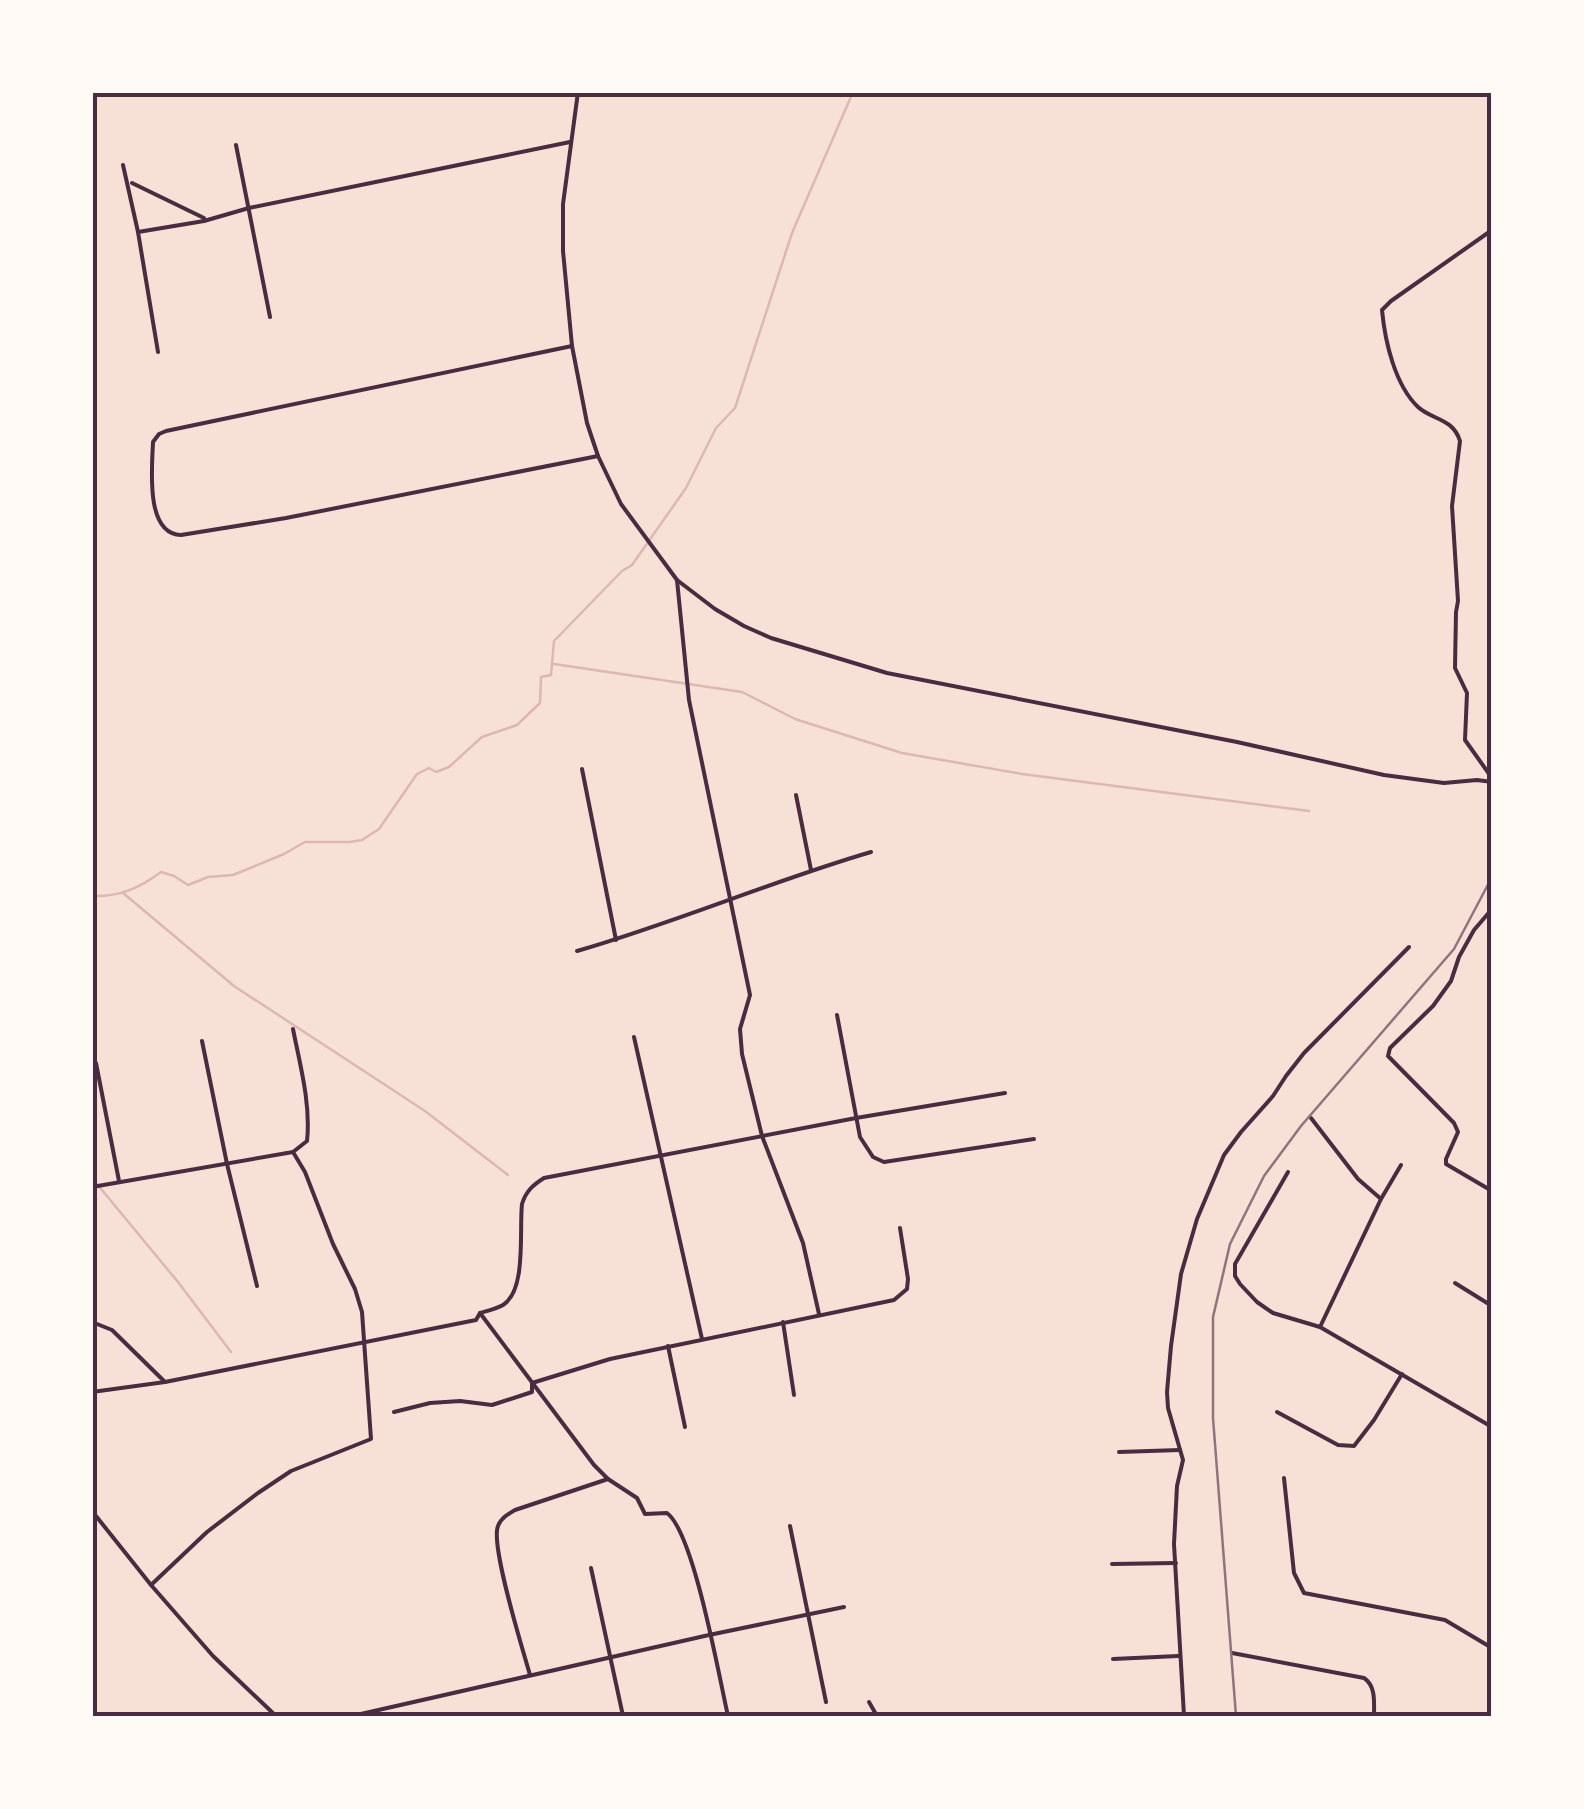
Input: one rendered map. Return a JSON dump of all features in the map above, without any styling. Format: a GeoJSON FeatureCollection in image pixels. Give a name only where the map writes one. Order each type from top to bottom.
{"type":"FeatureCollection","features":[{"type":"Feature","properties":{"kind":"street"},"geometry":{"type":"LineString","coordinates":[[578,92],[563,204],[572,346],[598,456],[621,504],[677,580],[716,609],[771,638],[888,673],[1384,775],[1444,783],[1492,780]]}},
{"type":"Feature","properties":{"kind":"street"},"geometry":{"type":"LineString","coordinates":[[138,232],[570,142]]}},
{"type":"Feature","properties":{"kind":"street"},"geometry":{"type":"LineString","coordinates":[[236,145],[270,316]]}},
{"type":"Feature","properties":{"kind":"street"},"geometry":{"type":"LineString","coordinates":[[123,165],[158,352]]}},
{"type":"Feature","properties":{"kind":"street"},"geometry":{"type":"LineString","coordinates":[[132,183],[204,221]]}},
{"type":"Feature","properties":{"kind":"street"},"geometry":{"type":"LineString","coordinates":[[1492,230],[1382,310],[1406,393],[1422,411],[1438,416],[1457,432],[1460,441],[1452,506],[1458,601],[1455,668],[1466,693],[1465,740],[1492,780]]}},
{"type":"Feature","properties":{"kind":"street"},"geometry":{"type":"LineString","coordinates":[[572,346],[166,431],[153,442],[154,512],[166,531],[181,535],[598,456]]}},
{"type":"Feature","properties":{"kind":"street"},"geometry":{"type":"LineString","coordinates":[[677,580],[689,700],[750,995],[740,1029],[742,1054],[762,1136],[803,1242],[819,1314]]}},
{"type":"Feature","properties":{"kind":"street"},"geometry":{"type":"LineString","coordinates":[[582,769],[616,940]]}},
{"type":"Feature","properties":{"kind":"street"},"geometry":{"type":"LineString","coordinates":[[796,795],[810,870]]}},
{"type":"Feature","properties":{"kind":"street"},"geometry":{"type":"LineString","coordinates":[[578,952],[872,852]]}},
{"type":"Feature","properties":{"kind":"street"},"geometry":{"type":"LineString","coordinates":[[1492,909],[1474,930],[1451,980],[1433,1006],[1390,1048],[1388,1056],[1454,1122],[1458,1132],[1446,1164],[1492,1191]]}},
{"type":"Feature","properties":{"kind":"street"},"geometry":{"type":"LineString","coordinates":[[1184,1716],[1174,1544],[1183,1460],[1168,1408],[1171,1346],[1181,1274],[1197,1220],[1224,1155],[1304,1053],[1409,947]]}},
{"type":"Feature","properties":{"kind":"street"},"geometry":{"type":"LineString","coordinates":[[837,1015],[860,1137],[873,1157],[884,1162],[1034,1138]]}},
{"type":"Feature","properties":{"kind":"street"},"geometry":{"type":"LineString","coordinates":[[92,1188],[294,1152],[307,1141],[308,1108],[293,1028]]}},
{"type":"Feature","properties":{"kind":"street"},"geometry":{"type":"LineString","coordinates":[[634,1038],[702,1338]]}},
{"type":"Feature","properties":{"kind":"street"},"geometry":{"type":"LineString","coordinates":[[202,1041],[257,1286]]}},
{"type":"Feature","properties":{"kind":"street"},"geometry":{"type":"LineString","coordinates":[[96,1062],[119,1182]]}},
{"type":"Feature","properties":{"kind":"street"},"geometry":{"type":"LineString","coordinates":[[92,1392],[165,1382],[476,1320],[480,1313],[504,1304],[512,1295],[519,1274],[522,1204],[532,1186],[544,1178],[1005,1093]]}},
{"type":"Feature","properties":{"kind":"street"},"geometry":{"type":"LineString","coordinates":[[1311,1118],[1358,1179],[1381,1198]]}},
{"type":"Feature","properties":{"kind":"street"},"geometry":{"type":"LineString","coordinates":[[152,1585],[207,1532],[258,1493],[291,1472],[371,1438],[362,1312],[294,1152]]}},
{"type":"Feature","properties":{"kind":"street"},"geometry":{"type":"LineString","coordinates":[[1320,1328],[1381,1198],[1401,1165]]}},
{"type":"Feature","properties":{"kind":"street"},"geometry":{"type":"LineString","coordinates":[[1288,1172],[1235,1264],[1235,1276],[1257,1302],[1274,1313],[1320,1328],[1491,1426]]}},
{"type":"Feature","properties":{"kind":"street"},"geometry":{"type":"LineString","coordinates":[[532,1383],[610,1358],[894,1300],[906,1289],[908,1280],[900,1228]]}},
{"type":"Feature","properties":{"kind":"street"},"geometry":{"type":"LineString","coordinates":[[1454,1283],[1492,1306]]}},
{"type":"Feature","properties":{"kind":"street"},"geometry":{"type":"LineString","coordinates":[[480,1313],[594,1465],[637,1498],[646,1514],[666,1512],[676,1521],[690,1551],[728,1716]]}},
{"type":"Feature","properties":{"kind":"street"},"geometry":{"type":"LineString","coordinates":[[92,1322],[112,1330],[165,1382]]}},
{"type":"Feature","properties":{"kind":"street"},"geometry":{"type":"LineString","coordinates":[[783,1322],[794,1395]]}},
{"type":"Feature","properties":{"kind":"street"},"geometry":{"type":"LineString","coordinates":[[668,1346],[685,1427]]}},
{"type":"Feature","properties":{"kind":"street"},"geometry":{"type":"LineString","coordinates":[[1277,1412],[1338,1445],[1354,1446],[1402,1374]]}},
{"type":"Feature","properties":{"kind":"street"},"geometry":{"type":"LineString","coordinates":[[394,1412],[430,1403],[492,1405],[532,1392],[532,1383]]}},
{"type":"Feature","properties":{"kind":"street"},"geometry":{"type":"LineString","coordinates":[[1119,1452],[1180,1450]]}},
{"type":"Feature","properties":{"kind":"street"},"geometry":{"type":"LineString","coordinates":[[1284,1478],[1294,1573],[1304,1593],[1445,1620],[1492,1648]]}},
{"type":"Feature","properties":{"kind":"street"},"geometry":{"type":"LineString","coordinates":[[530,1675],[497,1542],[498,1525],[515,1510],[608,1479]]}},
{"type":"Feature","properties":{"kind":"street"},"geometry":{"type":"LineString","coordinates":[[92,1511],[213,1656],[276,1716]]}},
{"type":"Feature","properties":{"kind":"street"},"geometry":{"type":"LineString","coordinates":[[790,1526],[826,1702]]}},
{"type":"Feature","properties":{"kind":"street"},"geometry":{"type":"LineString","coordinates":[[1112,1564],[1176,1563]]}},
{"type":"Feature","properties":{"kind":"street"},"geometry":{"type":"LineString","coordinates":[[591,1568],[623,1716]]}},
{"type":"Feature","properties":{"kind":"street"},"geometry":{"type":"LineString","coordinates":[[352,1716],[844,1608]]}},
{"type":"Feature","properties":{"kind":"street"},"geometry":{"type":"LineString","coordinates":[[1232,1653],[1364,1678],[1370,1682],[1374,1697],[1374,1716]]}},
{"type":"Feature","properties":{"kind":"street"},"geometry":{"type":"LineString","coordinates":[[1113,1659],[1179,1656]]}},
{"type":"Feature","properties":{"kind":"street"},"geometry":{"type":"LineString","coordinates":[[869,1702],[877,1716]]}},
{"type":"Feature","properties":{"kind":"street"},"geometry":{"type":"LineString","coordinates":[[1279,1714],[1299,1716]]}},
{"type":"Feature","properties":{"kind":"waterway"},"geometry":{"type":"LineString","coordinates":[[92,896],[129,890],[161,872],[188,885],[208,877],[233,875],[305,842],[362,840],[379,829],[417,774],[429,768],[436,772],[449,767],[482,737],[517,725],[540,703],[541,677],[551,675],[554,641],[632,565],[686,488],[716,428],[735,408],[792,233],[853,92]]}},
{"type":"Feature","properties":{"kind":"waterway"},"geometry":{"type":"LineString","coordinates":[[554,664],[742,692],[795,719],[902,753],[1022,774],[1309,811]]}},
{"type":"Feature","properties":{"kind":"waterway"},"geometry":{"type":"LineString","coordinates":[[123,893],[234,986],[425,1111],[508,1175]]}},
{"type":"Feature","properties":{"kind":"waterway"},"geometry":{"type":"LineString","coordinates":[[92,1178],[231,1352]]}},
{"type":"Feature","properties":{"kind":"railway"},"geometry":{"type":"LineString","coordinates":[[1236,1716],[1213,1418],[1213,1317],[1230,1244],[1264,1176],[1301,1126],[1454,949],[1492,877]]}}]}
